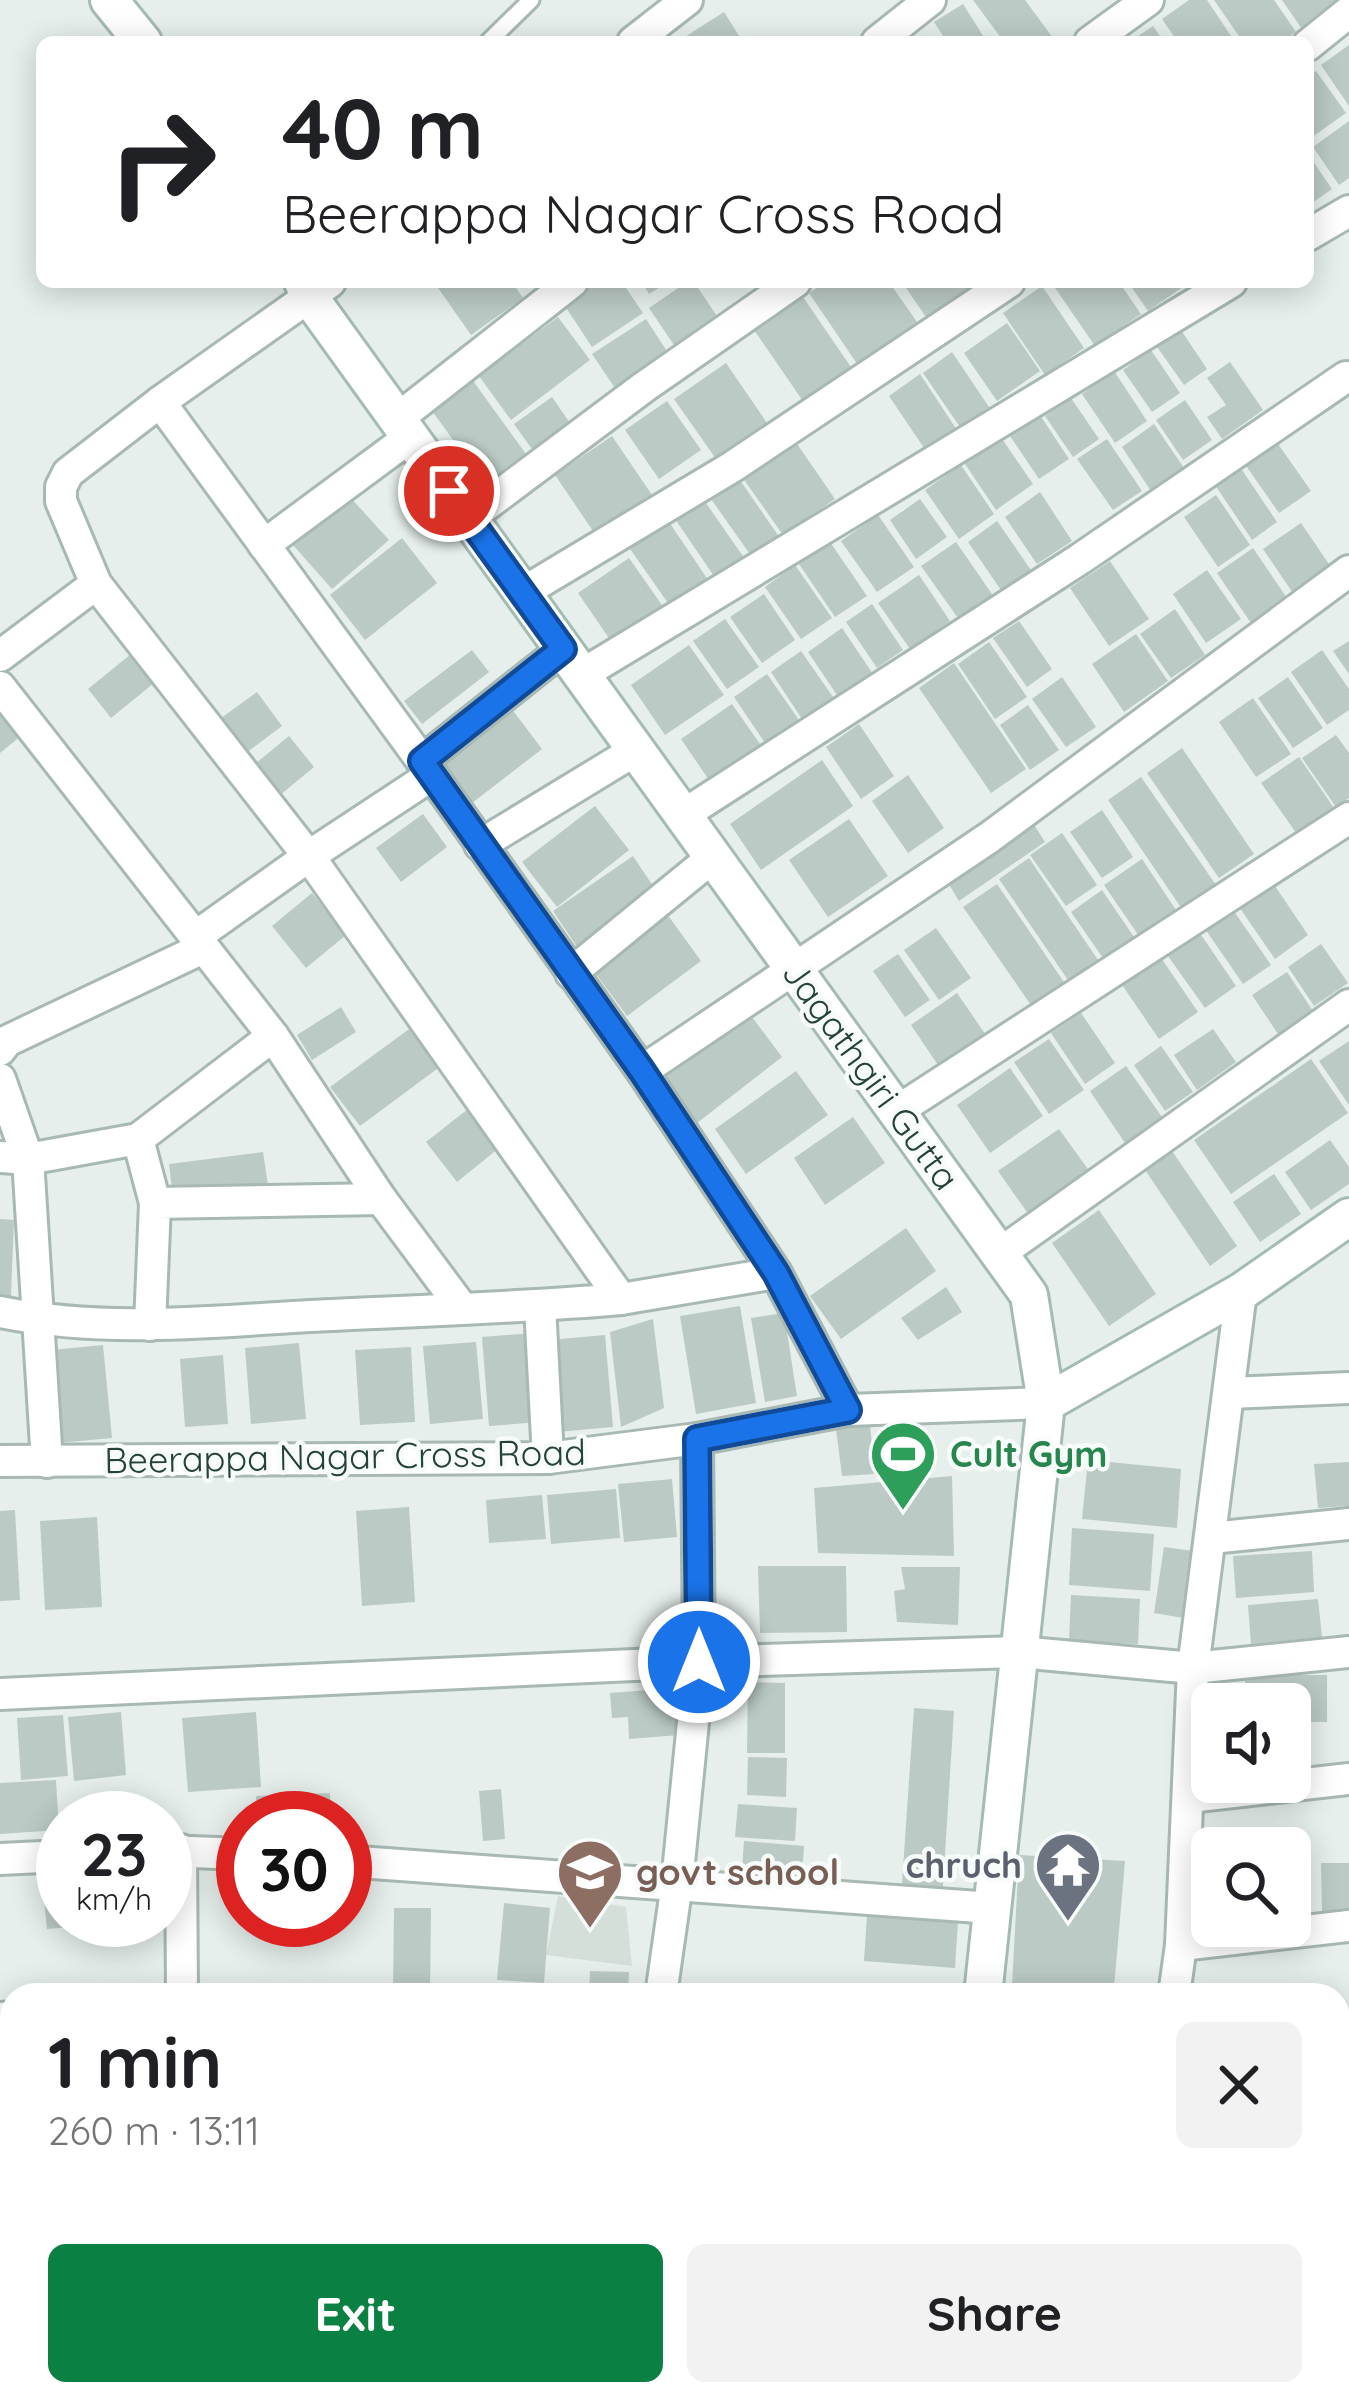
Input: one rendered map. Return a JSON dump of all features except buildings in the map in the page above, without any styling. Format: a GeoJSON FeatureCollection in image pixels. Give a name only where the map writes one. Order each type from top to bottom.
{"type":"FeatureCollection","features":[{"type":"Feature","properties":{"kind":"street"},"geometry":{"type":"LineString","coordinates":[[109,0],[138,36]]}},
{"type":"Feature","properties":{"kind":"street"},"geometry":{"type":"LineString","coordinates":[[642,36],[687,0]]}},
{"type":"Feature","properties":{"kind":"street"},"geometry":{"type":"LineString","coordinates":[[885,36],[930,0]]}},
{"type":"Feature","properties":{"kind":"street"},"geometry":{"type":"LineString","coordinates":[[1098,36],[1148,0]]}},
{"type":"Feature","properties":{"kind":"street"},"geometry":{"type":"LineString","coordinates":[[1314,40],[1349,12]]}},
{"type":"Feature","properties":{"kind":"street"},"geometry":{"type":"LineString","coordinates":[[1314,232],[1349,211]]}},
{"type":"Feature","properties":{"kind":"street"},"geometry":{"type":"LineString","coordinates":[[313,288],[68,473],[61,501],[96,584],[309,856],[621,1299]]}},
{"type":"Feature","properties":{"kind":"street","name":"Jagathgiri Gutta"},"geometry":{"type":"LineString","coordinates":[[315,288],[404,428],[1029,1294],[1046,1403],[983,1983]]}},
{"type":"Feature","properties":{"kind":"street"},"geometry":{"type":"LineString","coordinates":[[264,545],[565,288]]}},
{"type":"Feature","properties":{"kind":"street"},"geometry":{"type":"LineString","coordinates":[[469,518],[785,288]]}},
{"type":"Feature","properties":{"kind":"street"},"geometry":{"type":"LineString","coordinates":[[522,592],[732,467],[1000,288]]}},
{"type":"Feature","properties":{"kind":"street"},"geometry":{"type":"LineString","coordinates":[[0,1050],[7,1041],[199,942],[572,662],[1221,288]]}},
{"type":"Feature","properties":{"kind":"street"},"geometry":{"type":"LineString","coordinates":[[683,815],[1081,559],[1348,372]]}},
{"type":"Feature","properties":{"kind":"street"},"geometry":{"type":"LineString","coordinates":[[160,402],[642,1071],[776,1273],[848,1410]]}},
{"type":"Feature","properties":{"kind":"street"},"geometry":{"type":"LineString","coordinates":[[642,1071],[990,837],[1349,571]]}},
{"type":"Feature","properties":{"kind":"street"},"geometry":{"type":"LineString","coordinates":[[0,656],[96,584]]}},
{"type":"Feature","properties":{"kind":"street"},"geometry":{"type":"LineString","coordinates":[[0,687],[273,1036],[381,1199],[462,1308]]}},
{"type":"Feature","properties":{"kind":"street"},"geometry":{"type":"LineString","coordinates":[[480,845],[636,750]]}},
{"type":"Feature","properties":{"kind":"street"},"geometry":{"type":"LineString","coordinates":[[897,1112],[1349,818]]}},
{"type":"Feature","properties":{"kind":"street"},"geometry":{"type":"LineString","coordinates":[[571,973],[713,856]]}},
{"type":"Feature","properties":{"kind":"street"},"geometry":{"type":"LineString","coordinates":[[999,1254],[1349,1004]]}},
{"type":"Feature","properties":{"kind":"street"},"geometry":{"type":"LineString","coordinates":[[14,1158],[138,1138],[273,1036]]}},
{"type":"Feature","properties":{"kind":"street"},"geometry":{"type":"LineString","coordinates":[[0,1079],[36,1320],[47,1462]]}},
{"type":"Feature","properties":{"kind":"street"},"geometry":{"type":"LineString","coordinates":[[138,1138],[155,1203],[150,1324]]}},
{"type":"Feature","properties":{"kind":"street"},"geometry":{"type":"LineString","coordinates":[[155,1203],[381,1199]]}},
{"type":"Feature","properties":{"kind":"street"},"geometry":{"type":"LineString","coordinates":[[1046,1403],[1241,1292],[1349,1216]]}},
{"type":"Feature","properties":{"kind":"street"},"geometry":{"type":"LineString","coordinates":[[0,1312],[36,1320],[150,1324],[539,1306],[621,1299],[776,1273]]}},
{"type":"Feature","properties":{"kind":"street"},"geometry":{"type":"LineString","coordinates":[[1176,1983],[1193,1668],[1241,1292]]}},
{"type":"Feature","properties":{"kind":"street"},"geometry":{"type":"LineString","coordinates":[[539,1306],[548,1457]]}},
{"type":"Feature","properties":{"kind":"street"},"geometry":{"type":"LineString","coordinates":[[1229,1394],[1349,1388]]}},
{"type":"Feature","properties":{"kind":"street","name":"Beerappa Nagar Cross Road"},"geometry":{"type":"LineString","coordinates":[[0,1461],[548,1457],[697,1439],[848,1410],[1046,1403]]}},
{"type":"Feature","properties":{"kind":"street"},"geometry":{"type":"LineString","coordinates":[[664,1983],[699,1662],[697,1439]]}},
{"type":"Feature","properties":{"kind":"street"},"geometry":{"type":"LineString","coordinates":[[1211,1538],[1349,1524]]}},
{"type":"Feature","properties":{"kind":"street"},"geometry":{"type":"LineString","coordinates":[[0,1694],[1019,1652],[1193,1668],[1349,1652]]}},
{"type":"Feature","properties":{"kind":"street"},"geometry":{"type":"LineString","coordinates":[[1189,1797],[1349,1779]]}},
{"type":"Feature","properties":{"kind":"street"},"geometry":{"type":"LineString","coordinates":[[0,1859],[36,1857]]}},
{"type":"Feature","properties":{"kind":"street"},"geometry":{"type":"LineString","coordinates":[[372,1863],[992,1907]]}},
{"type":"Feature","properties":{"kind":"street"},"geometry":{"type":"LineString","coordinates":[[1181,1945],[1349,1926]]}},
{"type":"Feature","properties":{"kind":"street"},"geometry":{"type":"LineString","coordinates":[[179,1947],[181,1983]]}},
{"type":"Feature","properties":{"kind":"lane"},"geometry":{"type":"LineString","coordinates":[[494,36],[531,0]]}},
{"type":"Feature","properties":{"kind":"shaded area","name":"govt school"},"geometry":{"type":"Polygon","coordinates":[[[558,1896],[626,1907],[632,1966],[546,1955],[558,1896]]]}},
{"type":"Feature","properties":{"kind":"place","name":"Cult Gym"},"geometry":{"type":"Point","coordinates":[903,1513]}},
{"type":"Feature","properties":{"kind":"place","name":"chruch"},"geometry":{"type":"Point","coordinates":[1068,1924]}},
{"type":"Feature","properties":{"kind":"place","name":"govt school"},"geometry":{"type":"Point","coordinates":[590,1931]}},
{"type":"Feature","properties":{"kind":"route"},"geometry":{"type":"LineString","coordinates":[[449,491],[563,649],[422,761],[642,1071],[776,1273],[848,1410],[697,1439],[699,1662]]}}]}
